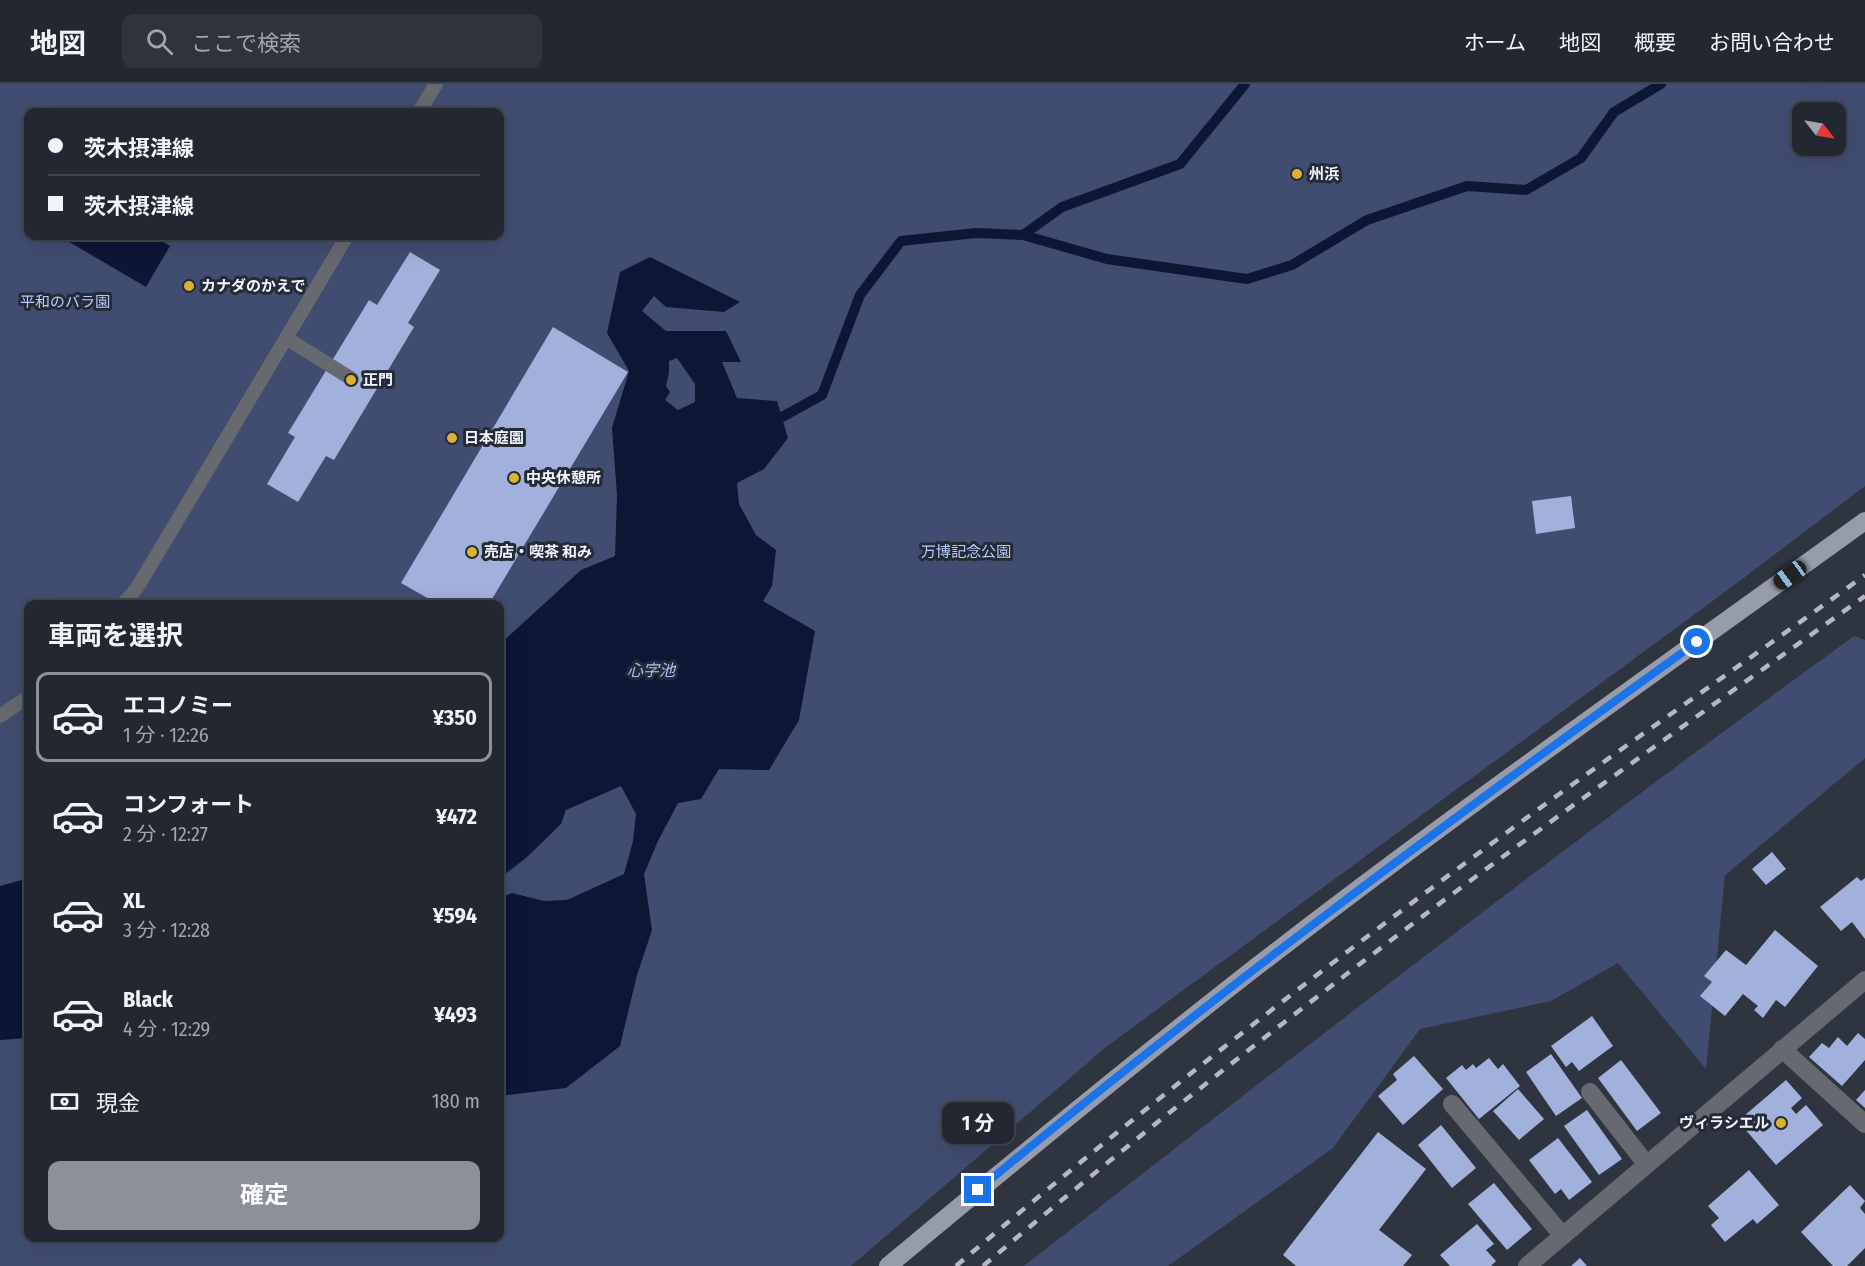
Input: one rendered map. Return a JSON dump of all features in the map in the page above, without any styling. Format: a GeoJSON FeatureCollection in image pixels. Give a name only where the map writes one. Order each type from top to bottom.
{"type":"FeatureCollection","features":[{"type":"Feature","properties":{"kind":"main road"},"geometry":{"type":"LineString","coordinates":[[888,1266],[1051,1130],[1235,984],[1444,826],[1865,521]]}},
{"type":"Feature","properties":{"kind":"street"},"geometry":{"type":"LineString","coordinates":[[1527,1266],[1865,980]]}},
{"type":"Feature","properties":{"kind":"street"},"geometry":{"type":"LineString","coordinates":[[1782,1049],[1865,1124]]}},
{"type":"Feature","properties":{"kind":"street"},"geometry":{"type":"LineString","coordinates":[[1590,1092],[1647,1165]]}},
{"type":"Feature","properties":{"kind":"street"},"geometry":{"type":"LineString","coordinates":[[1452,1104],[1563,1236]]}},
{"type":"Feature","properties":{"kind":"lane"},"geometry":{"type":"LineString","coordinates":[[421,108],[436,84]]}},
{"type":"Feature","properties":{"kind":"lane"},"geometry":{"type":"LineString","coordinates":[[126,600],[137,588],[345,240]]}},
{"type":"Feature","properties":{"kind":"lane"},"geometry":{"type":"LineString","coordinates":[[286,338],[352,379]]}},
{"type":"Feature","properties":{"kind":"lane"},"geometry":{"type":"LineString","coordinates":[[0,716],[24,700]]}},
{"type":"Feature","properties":{"kind":"green space","name":"万博記念公園"},"geometry":{"type":"Polygon","coordinates":[[[0,84],[1865,84],[1865,486],[1733,586],[1106,1047],[851,1266],[0,1266],[0,84]]]}},
{"type":"Feature","properties":{"kind":"green space"},"geometry":{"type":"Polygon","coordinates":[[[1854,636],[1865,640],[1865,758],[1725,875],[1706,1069],[1618,963],[1551,1001],[1420,1029],[1333,1148],[1168,1266],[1024,1266],[1436,947],[1644,790],[1854,636]]]}},
{"type":"Feature","properties":{"kind":"water"},"geometry":{"type":"Polygon","coordinates":[[[66,240],[160,240],[170,246],[146,287],[66,240]]]}},
{"type":"Feature","properties":{"kind":"water","name":"心字池"},"geometry":{"type":"Polygon","coordinates":[[[650,257],[740,302],[724,312],[666,307],[654,296],[642,311],[666,331],[726,331],[741,362],[722,362],[737,398],[777,401],[788,438],[764,469],[737,483],[739,504],[756,535],[776,550],[772,586],[763,601],[815,631],[799,720],[769,770],[719,769],[701,799],[678,803],[658,841],[644,874],[652,930],[637,975],[620,1046],[566,1088],[504,1096],[504,896],[512,893],[544,901],[567,900],[624,874],[633,841],[636,814],[621,786],[566,810],[561,824],[526,858],[504,875],[504,640],[581,570],[615,556],[617,495],[612,428],[629,371],[607,333],[620,272],[650,257]],[[677,358],[669,361],[666,386],[670,392],[665,400],[678,410],[695,402],[695,384],[677,358]]]}},
{"type":"Feature","properties":{"kind":"water"},"geometry":{"type":"Polygon","coordinates":[[[22,880],[24,883],[24,1038],[0,1040],[0,886],[22,880]]]}},
{"type":"Feature","properties":{"kind":"building","name":"正門"},"geometry":{"type":"Polygon","coordinates":[[[410,252],[440,270],[408,323],[414,327],[334,460],[326,456],[298,502],[267,484],[295,437],[288,433],[369,300],[377,305],[410,252]]]}},
{"type":"Feature","properties":{"kind":"building","name":"中央休憩所"},"geometry":{"type":"Polygon","coordinates":[[[553,327],[628,372],[491,600],[431,600],[401,583],[553,327]]]}},
{"type":"Feature","properties":{"kind":"building"},"geometry":{"type":"Polygon","coordinates":[[[1571,496],[1575,528],[1536,534],[1532,501],[1571,496]]]}},
{"type":"Feature","properties":{"kind":"building"},"geometry":{"type":"Polygon","coordinates":[[[1772,852],[1786,869],[1766,885],[1752,869],[1772,852]]]}},
{"type":"Feature","properties":{"kind":"building"},"geometry":{"type":"Polygon","coordinates":[[[1857,877],[1861,881],[1865,878],[1865,939],[1852,922],[1841,931],[1820,907],[1857,877]]]}},
{"type":"Feature","properties":{"kind":"building"},"geometry":{"type":"Polygon","coordinates":[[[1775,930],[1818,966],[1785,1007],[1776,1000],[1763,1018],[1754,1010],[1758,1006],[1743,994],[1725,1016],[1700,996],[1712,982],[1704,976],[1726,950],[1746,965],[1775,930]]]}},
{"type":"Feature","properties":{"kind":"building"},"geometry":{"type":"Polygon","coordinates":[[[1592,1016],[1613,1046],[1579,1071],[1572,1062],[1566,1067],[1551,1046],[1592,1016]]]}},
{"type":"Feature","properties":{"kind":"building"},"geometry":{"type":"Polygon","coordinates":[[[1858,1033],[1865,1039],[1865,1060],[1842,1086],[1809,1057],[1822,1043],[1829,1048],[1838,1037],[1847,1046],[1858,1033]]]}},
{"type":"Feature","properties":{"kind":"building"},"geometry":{"type":"Polygon","coordinates":[[[1551,1054],[1582,1098],[1556,1116],[1526,1072],[1551,1054]]]}},
{"type":"Feature","properties":{"kind":"building"},"geometry":{"type":"Polygon","coordinates":[[[1414,1056],[1443,1089],[1403,1125],[1378,1096],[1397,1080],[1393,1074],[1414,1056]]]}},
{"type":"Feature","properties":{"kind":"building"},"geometry":{"type":"Polygon","coordinates":[[[1489,1058],[1498,1069],[1503,1064],[1520,1086],[1479,1119],[1446,1078],[1462,1065],[1466,1070],[1473,1064],[1476,1068],[1489,1058]]]}},
{"type":"Feature","properties":{"kind":"building"},"geometry":{"type":"Polygon","coordinates":[[[1621,1060],[1661,1113],[1637,1131],[1598,1078],[1621,1060]]]}},
{"type":"Feature","properties":{"kind":"building","name":"ヴィラシエル"},"geometry":{"type":"Polygon","coordinates":[[[1786,1080],[1802,1098],[1791,1108],[1796,1114],[1806,1105],[1823,1125],[1776,1165],[1738,1121],[1786,1080]]]}},
{"type":"Feature","properties":{"kind":"building"},"geometry":{"type":"Polygon","coordinates":[[[1518,1089],[1544,1119],[1519,1140],[1493,1111],[1518,1089]]]}},
{"type":"Feature","properties":{"kind":"building"},"geometry":{"type":"Polygon","coordinates":[[[1865,1090],[1865,1108],[1856,1100],[1865,1090]]]}},
{"type":"Feature","properties":{"kind":"building"},"geometry":{"type":"Polygon","coordinates":[[[1587,1110],[1622,1159],[1599,1175],[1564,1126],[1587,1110]]]}},
{"type":"Feature","properties":{"kind":"building"},"geometry":{"type":"Polygon","coordinates":[[[1441,1125],[1476,1168],[1452,1188],[1418,1145],[1441,1125]]]}},
{"type":"Feature","properties":{"kind":"building"},"geometry":{"type":"Polygon","coordinates":[[[1378,1132],[1426,1169],[1379,1230],[1412,1255],[1403,1266],[1296,1266],[1283,1255],[1378,1132]]]}},
{"type":"Feature","properties":{"kind":"building"},"geometry":{"type":"Polygon","coordinates":[[[1558,1138],[1592,1182],[1569,1200],[1561,1189],[1555,1194],[1529,1160],[1558,1138]]]}},
{"type":"Feature","properties":{"kind":"building"},"geometry":{"type":"Polygon","coordinates":[[[1749,1170],[1779,1205],[1757,1224],[1753,1219],[1725,1242],[1711,1225],[1719,1218],[1708,1206],[1749,1170]]]}},
{"type":"Feature","properties":{"kind":"building"},"geometry":{"type":"Polygon","coordinates":[[[1494,1183],[1532,1229],[1507,1250],[1468,1204],[1494,1183]]]}},
{"type":"Feature","properties":{"kind":"building"},"geometry":{"type":"Polygon","coordinates":[[[1850,1185],[1865,1201],[1860,1208],[1865,1214],[1865,1248],[1847,1266],[1833,1266],[1801,1232],[1850,1185]]]}},
{"type":"Feature","properties":{"kind":"building"},"geometry":{"type":"Polygon","coordinates":[[[1477,1224],[1494,1244],[1486,1250],[1496,1261],[1491,1266],[1450,1266],[1440,1255],[1477,1224]]]}},
{"type":"Feature","properties":{"kind":"building"},"geometry":{"type":"Polygon","coordinates":[[[1580,1258],[1587,1266],[1571,1266],[1580,1258]]]}},
{"type":"Feature","properties":{"kind":"waterway"},"geometry":{"type":"LineString","coordinates":[[1023,235],[1062,207],[1180,164],[1245,84]]}},
{"type":"Feature","properties":{"kind":"waterway"},"geometry":{"type":"LineString","coordinates":[[782,417],[822,395],[860,295],[901,241],[976,233],[1023,235],[1107,259],[1247,279],[1292,265],[1367,220],[1467,186],[1526,190],[1581,158],[1614,112],[1661,84]]}},
{"type":"Feature","properties":{"kind":"railway"},"geometry":{"type":"LineString","coordinates":[[956,1266],[1159,1099],[1366,938],[1551,800],[1865,575]]}},
{"type":"Feature","properties":{"kind":"railway"},"geometry":{"type":"LineString","coordinates":[[983,1266],[1147,1131],[1370,956],[1536,833],[1865,596]]}},
{"type":"Feature","properties":{"kind":"place","name":"州浜"},"geometry":{"type":"Point","coordinates":[1297,174]}},
{"type":"Feature","properties":{"kind":"place","name":"カナダのかえで"},"geometry":{"type":"Point","coordinates":[189,286]}},
{"type":"Feature","properties":{"kind":"place","name":"正門"},"geometry":{"type":"Point","coordinates":[351,380]}},
{"type":"Feature","properties":{"kind":"place","name":"日本庭園"},"geometry":{"type":"Point","coordinates":[452,438]}},
{"type":"Feature","properties":{"kind":"place","name":"中央休憩所"},"geometry":{"type":"Point","coordinates":[514,478]}},
{"type":"Feature","properties":{"kind":"place","name":"売店・喫茶 和み"},"geometry":{"type":"Point","coordinates":[472,552]}},
{"type":"Feature","properties":{"kind":"place","name":"ヴィラシエル"},"geometry":{"type":"Point","coordinates":[1781,1123]}},
{"type":"Feature","properties":{"kind":"route"},"geometry":{"type":"LineString","coordinates":[[978,1190],[1235,984],[1444,826],[1697,642]]}},
{"type":"Feature","properties":{"kind":"park label","name":"平和のバラ園"},"geometry":{"type":"Point","coordinates":[65,302]}}]}
